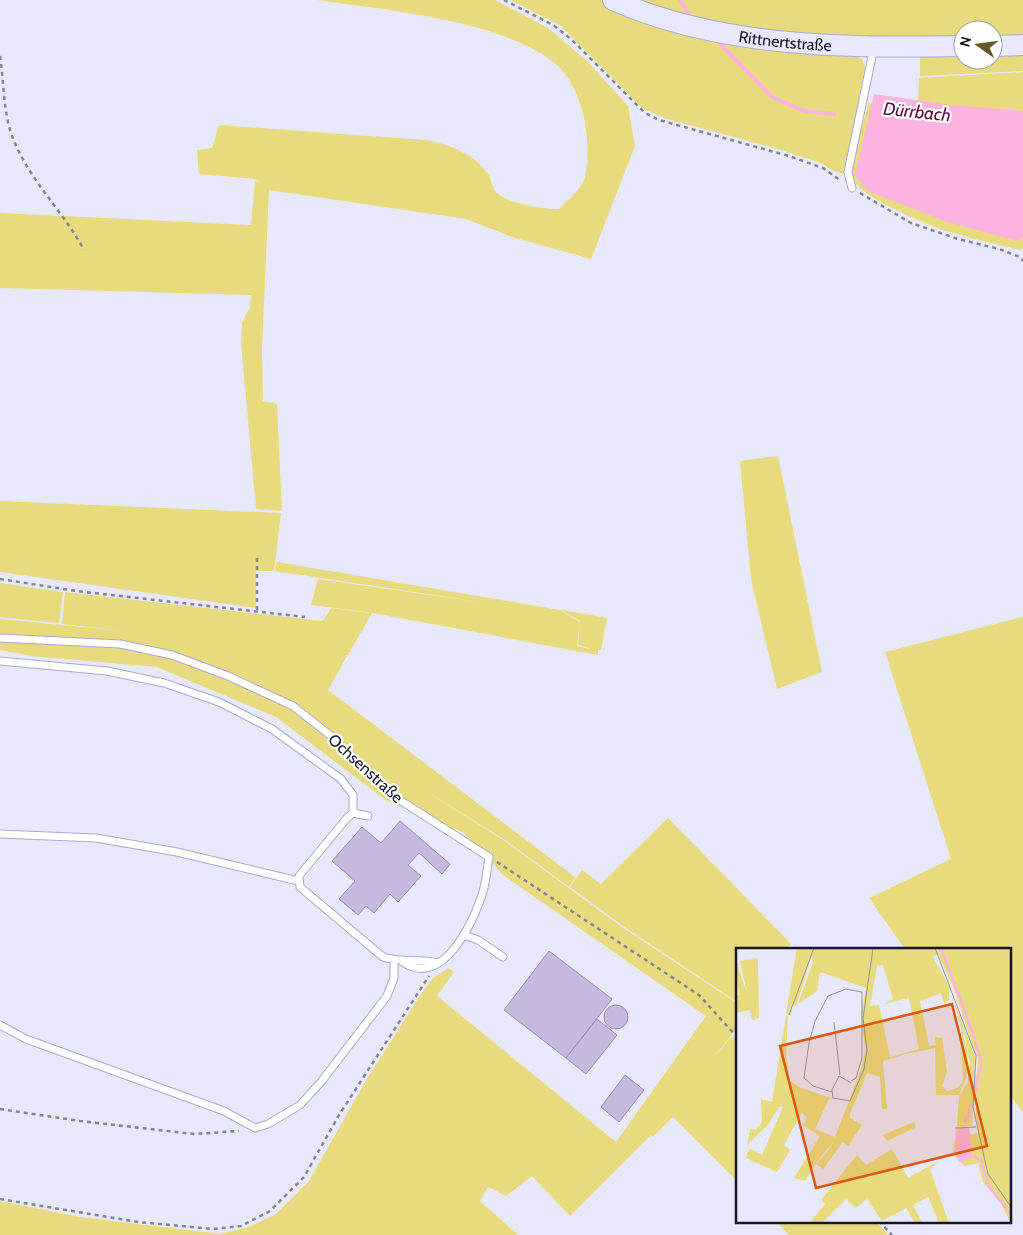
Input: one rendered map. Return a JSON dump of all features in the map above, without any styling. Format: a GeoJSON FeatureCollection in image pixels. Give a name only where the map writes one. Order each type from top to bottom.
{"type":"FeatureCollection","features":[{"type":"Feature","properties":{"kind":"street","name":"Rittnertstraße"},"geometry":{"type":"LineString","coordinates":[[613,0],[663,19],[732,34],[784,41],[874,47],[953,46]]}},
{"type":"Feature","properties":{"kind":"street"},"geometry":{"type":"LineString","coordinates":[[1003,46],[1023,46]]}},
{"type":"Feature","properties":{"kind":"lane"},"geometry":{"type":"LineString","coordinates":[[852,188],[848,172],[874,47]]}},
{"type":"Feature","properties":{"kind":"lane","name":"Ochsenstraße"},"geometry":{"type":"LineString","coordinates":[[0,638],[120,644],[172,655],[228,676],[293,706],[331,736],[395,797],[489,857]]}},
{"type":"Feature","properties":{"kind":"lane"},"geometry":{"type":"LineString","coordinates":[[0,660],[107,671],[164,683],[219,702],[272,729],[341,778],[353,795],[353,813],[305,866],[298,881],[300,887],[383,957],[421,968],[439,963],[455,948],[464,936],[483,893],[489,857]]}},
{"type":"Feature","properties":{"kind":"lane"},"geometry":{"type":"LineString","coordinates":[[353,813],[368,816]]}},
{"type":"Feature","properties":{"kind":"lane"},"geometry":{"type":"LineString","coordinates":[[0,834],[113,840],[177,852],[298,881]]}},
{"type":"Feature","properties":{"kind":"lane"},"geometry":{"type":"LineString","coordinates":[[464,936],[478,940],[503,957]]}},
{"type":"Feature","properties":{"kind":"lane"},"geometry":{"type":"LineString","coordinates":[[0,1025],[26,1039],[224,1111],[255,1128],[268,1124],[300,1105],[322,1082],[387,996],[394,978],[394,961]]}},
{"type":"Feature","properties":{"kind":"path"},"geometry":{"type":"LineString","coordinates":[[504,0],[553,25],[577,45],[645,113],[659,120],[789,156],[823,168],[910,223],[1021,256],[1023,261]]}},
{"type":"Feature","properties":{"kind":"path"},"geometry":{"type":"LineString","coordinates":[[0,56],[4,99],[11,132],[18,150],[31,175],[76,236],[84,250]]}},
{"type":"Feature","properties":{"kind":"path"},"geometry":{"type":"LineString","coordinates":[[257,610],[258,554]]}},
{"type":"Feature","properties":{"kind":"path"},"geometry":{"type":"LineString","coordinates":[[0,580],[76,591],[257,610],[305,617]]}},
{"type":"Feature","properties":{"kind":"path"},"geometry":{"type":"LineString","coordinates":[[489,857],[699,994],[736,1036]]}},
{"type":"Feature","properties":{"kind":"path"},"geometry":{"type":"LineString","coordinates":[[0,1199],[138,1222],[213,1229],[241,1226],[270,1211],[304,1177],[339,1115],[413,998],[439,963]]}},
{"type":"Feature","properties":{"kind":"path"},"geometry":{"type":"LineString","coordinates":[[0,1109],[80,1121],[194,1134],[255,1128]]}},
{"type":"Feature","properties":{"kind":"path"},"geometry":{"type":"LineString","coordinates":[[880,1222],[892,1235]]}},
{"type":"Feature","properties":{"kind":"shaded area"},"geometry":{"type":"Polygon","coordinates":[[[317,0],[495,0],[548,28],[587,61],[628,106],[635,146],[591,259],[512,237],[466,219],[269,190],[262,348],[263,401],[277,404],[282,511],[256,509],[241,343],[242,323],[250,307],[251,295],[0,288],[0,213],[251,225],[255,180],[261,184],[255,179],[199,174],[197,150],[212,148],[219,125],[434,142],[452,147],[475,160],[488,174],[496,192],[501,196],[517,203],[535,207],[559,209],[580,188],[586,174],[587,136],[585,123],[578,97],[570,81],[552,61],[528,47],[501,35],[471,26],[439,18],[317,0]]]}},
{"type":"Feature","properties":{"kind":"shaded area"},"geometry":{"type":"Polygon","coordinates":[[[511,0],[601,0],[628,13],[761,48],[845,56],[845,52],[862,59],[865,68],[843,174],[831,170],[823,164],[781,150],[664,118],[642,108],[561,26],[511,0]]]}},
{"type":"Feature","properties":{"kind":"shaded area"},"geometry":{"type":"Polygon","coordinates":[[[631,0],[1023,0],[1023,71],[920,76],[920,40],[797,36],[676,18],[631,0]]]}},
{"type":"Feature","properties":{"kind":"shaded area"},"geometry":{"type":"Polygon","coordinates":[[[1023,72],[1023,248],[1020,250],[940,229],[879,201],[857,185],[852,177],[853,162],[869,103],[918,102],[919,78],[1023,72]]]}},
{"type":"Feature","properties":{"kind":"shaded area"},"geometry":{"type":"Polygon","coordinates":[[[778,456],[822,672],[777,689],[751,579],[740,461],[778,456]]]}},
{"type":"Feature","properties":{"kind":"shaded area"},"geometry":{"type":"Polygon","coordinates":[[[0,501],[281,513],[274,571],[256,571],[256,608],[0,572],[0,501]]]}},
{"type":"Feature","properties":{"kind":"shaded area"},"geometry":{"type":"Polygon","coordinates":[[[277,562],[560,610],[580,622],[561,610],[607,618],[601,650],[598,650],[598,655],[373,613],[311,605],[318,579],[493,604],[275,571],[277,562]],[[580,624],[577,646],[595,650],[578,645],[580,624]]]}},
{"type":"Feature","properties":{"kind":"shaded area"},"geometry":{"type":"Polygon","coordinates":[[[0,583],[63,592],[59,623],[0,617],[0,583]]]}},
{"type":"Feature","properties":{"kind":"shaded area"},"geometry":{"type":"Polygon","coordinates":[[[65,592],[323,621],[331,608],[372,613],[348,655],[345,655],[347,656],[328,690],[575,877],[569,887],[505,840],[416,785],[505,841],[623,928],[736,1002],[736,1029],[713,1058],[732,1036],[736,1040],[736,1180],[673,1117],[653,1137],[651,1135],[570,1216],[532,1176],[506,1196],[488,1187],[480,1201],[518,1235],[0,1235],[0,1201],[80,1217],[220,1234],[249,1227],[276,1214],[309,1181],[365,1082],[419,997],[433,978],[449,968],[454,972],[437,996],[616,1142],[706,1016],[503,875],[464,833],[387,801],[276,717],[157,667],[32,656],[0,650],[0,619],[124,631],[62,624],[65,592]]]}},
{"type":"Feature","properties":{"kind":"shaded area"},"geometry":{"type":"Polygon","coordinates":[[[1023,617],[1023,1112],[1010,1095],[1010,948],[904,948],[869,898],[951,859],[885,652],[1023,617]]]}},
{"type":"Feature","properties":{"kind":"shaded area"},"geometry":{"type":"Polygon","coordinates":[[[668,818],[791,944],[787,948],[736,948],[736,1001],[623,926],[570,887],[582,870],[601,884],[668,818]]]}},
{"type":"Feature","properties":{"kind":"shaded area"},"geometry":{"type":"Polygon","coordinates":[[[777,1222],[877,1222],[888,1235],[789,1235],[777,1222]]]}},
{"type":"Feature","properties":{"kind":"water"},"geometry":{"type":"Polygon","coordinates":[[[874,94],[950,105],[1023,111],[1023,237],[1017,241],[945,221],[868,191],[855,175],[874,94]]]}},
{"type":"Feature","properties":{"kind":"building"},"geometry":{"type":"Polygon","coordinates":[[[400,821],[450,864],[442,874],[419,853],[408,865],[421,876],[398,902],[390,894],[374,913],[366,906],[358,915],[339,899],[355,881],[332,861],[362,827],[381,843],[400,821]]]}},
{"type":"Feature","properties":{"kind":"building"},"geometry":{"type":"Polygon","coordinates":[[[549,951],[612,999],[566,1058],[504,1010],[549,951]]]}},
{"type":"Feature","properties":{"kind":"building"},"geometry":{"type":"Polygon","coordinates":[[[616,1005],[624,1009],[628,1017],[624,1025],[616,1029],[608,1025],[604,1017],[608,1009],[616,1005]]]}},
{"type":"Feature","properties":{"kind":"building"},"geometry":{"type":"Polygon","coordinates":[[[597,1019],[617,1035],[586,1074],[566,1058],[597,1019]]]}},
{"type":"Feature","properties":{"kind":"building"},"geometry":{"type":"Polygon","coordinates":[[[625,1075],[644,1090],[619,1122],[601,1107],[625,1075]]]}},
{"type":"Feature","properties":{"kind":"waterway","name":"Dürrbach"},"geometry":{"type":"LineString","coordinates":[[680,0],[689,14]]}},
{"type":"Feature","properties":{"kind":"waterway","name":"Dürrbach"},"geometry":{"type":"LineString","coordinates":[[719,43],[772,97],[804,111],[834,114]]}}]}
